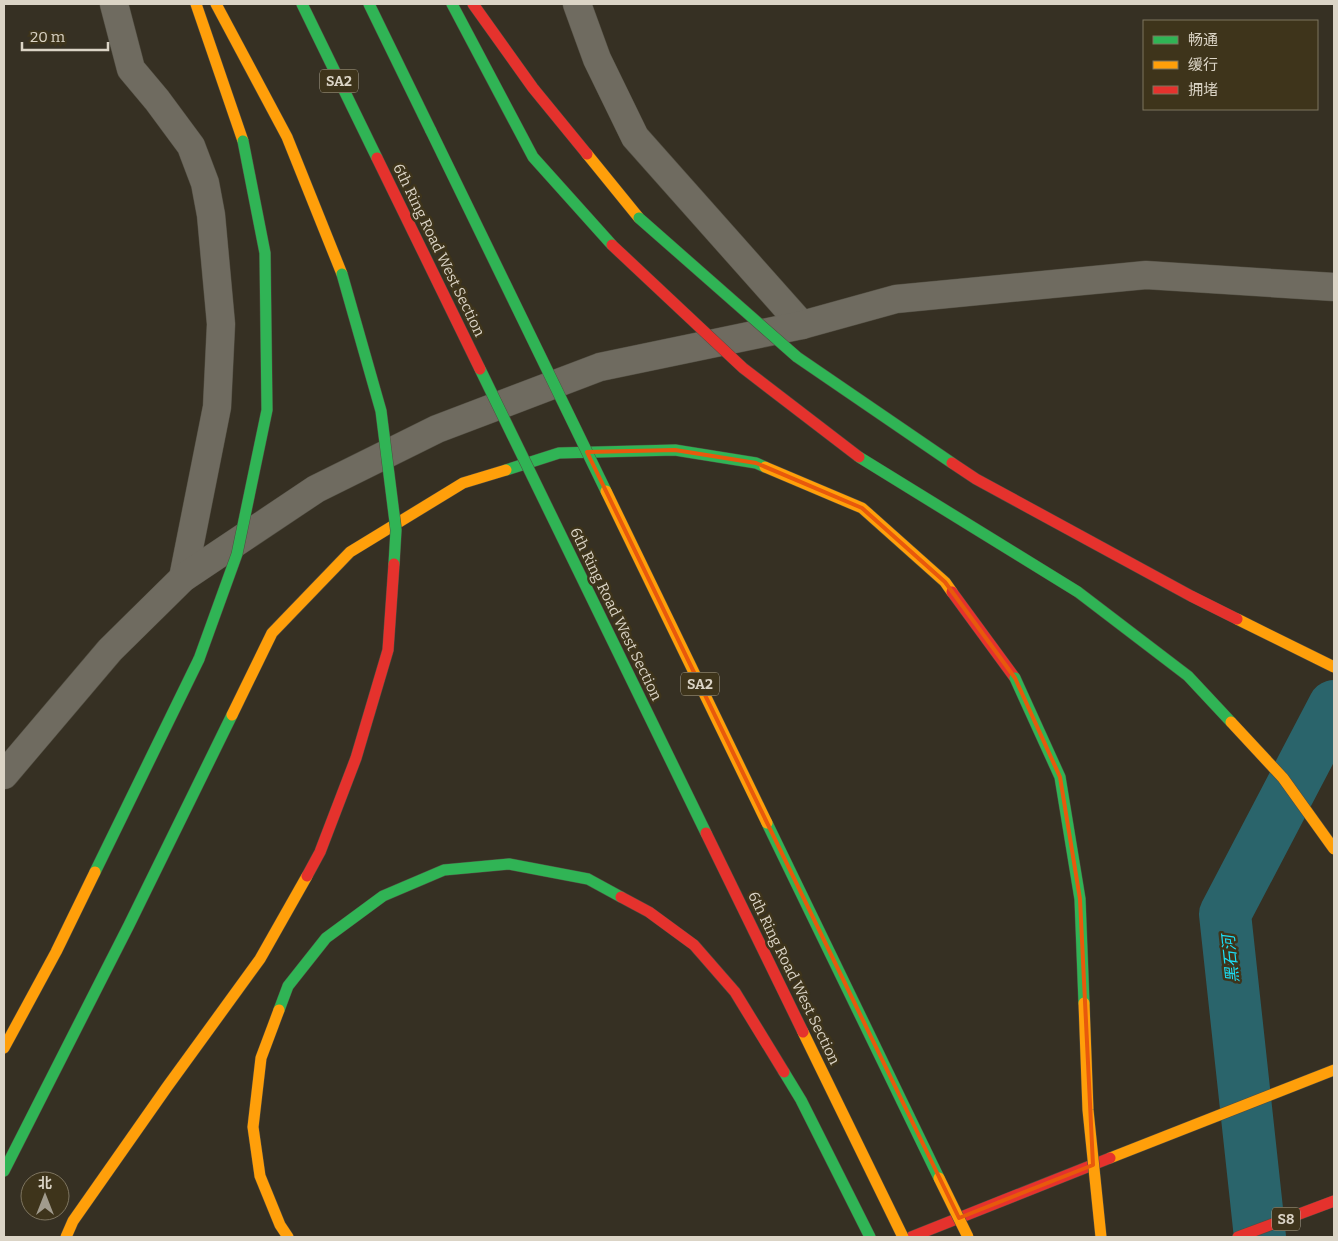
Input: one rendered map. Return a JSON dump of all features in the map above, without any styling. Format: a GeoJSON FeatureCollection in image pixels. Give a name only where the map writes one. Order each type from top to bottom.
{"type":"FeatureCollection","features":[{"type":"Feature","properties":{"kind":"highway"},"geometry":{"type":"LineString","coordinates":[[4,1048],[56,952],[198,659],[237,554],[267,410],[266,253],[244,141],[196,4]]}},
{"type":"Feature","properties":{"kind":"highway"},"geometry":{"type":"LineString","coordinates":[[66,1237],[72,1221],[166,1087],[260,959],[320,852],[356,758],[388,650],[396,530],[381,411],[342,274],[287,137],[216,4]]}},
{"type":"Feature","properties":{"kind":"highway","name":"6th Ring Road West Section"},"geometry":{"type":"LineString","coordinates":[[302,4],[903,1237]]}},
{"type":"Feature","properties":{"kind":"highway","name":"SA2"},"geometry":{"type":"LineString","coordinates":[[369,4],[968,1237]]}},
{"type":"Feature","properties":{"kind":"highway"},"geometry":{"type":"LineString","coordinates":[[452,4],[533,157],[612,245],[743,368],[860,458],[1078,592],[1188,676],[1283,778],[1334,849]]}},
{"type":"Feature","properties":{"kind":"highway"},"geometry":{"type":"LineString","coordinates":[[472,4],[533,88],[639,218],[797,357],[976,479],[1190,596],[1334,667]]}},
{"type":"Feature","properties":{"kind":"highway"},"geometry":{"type":"LineString","coordinates":[[4,1171],[130,925],[272,633],[350,552],[463,483],[559,453],[675,450],[756,463],[862,508],[945,582],[1015,678],[1060,778],[1080,899],[1088,1110],[1101,1237]]}},
{"type":"Feature","properties":{"kind":"highway"},"geometry":{"type":"LineString","coordinates":[[288,1237],[280,1225],[260,1176],[253,1127],[260,1058],[288,986],[326,938],[383,896],[444,870],[509,864],[588,880],[649,912],[694,945],[735,992],[801,1100],[870,1237]]}},
{"type":"Feature","properties":{"kind":"highway"},"geometry":{"type":"LineString","coordinates":[[911,1237],[1334,1070]]}},
{"type":"Feature","properties":{"kind":"highway","name":"S8"},"geometry":{"type":"LineString","coordinates":[[1238,1237],[1334,1201]]}},
{"type":"Feature","properties":{"kind":"street"},"geometry":{"type":"LineString","coordinates":[[114,4],[131,69],[191,146],[205,183],[211,214],[221,324],[217,408],[183,578]]}},
{"type":"Feature","properties":{"kind":"street"},"geometry":{"type":"LineString","coordinates":[[577,4],[597,59],[635,137],[802,325]]}},
{"type":"Feature","properties":{"kind":"street"},"geometry":{"type":"LineString","coordinates":[[4,775],[110,650],[183,578],[316,489],[437,429],[600,367],[802,325],[896,299],[1146,275],[1334,287]]}},
{"type":"Feature","properties":{"kind":"highlighted area"},"geometry":{"type":"Polygon","coordinates":[[[675,450],[756,463],[862,508],[945,582],[1015,678],[1060,777],[1080,899],[1093,1165],[959,1218],[587,452],[675,450]]]}},
{"type":"Feature","properties":{"kind":"waterway","name":"黑石河"},"geometry":{"type":"LineString","coordinates":[[1260,1237],[1225,914],[1334,706]]}},
{"type":"Feature","properties":{"kind":"traffic: fast"},"geometry":{"type":"LineString","coordinates":[[302,4],[377,158]]}},
{"type":"Feature","properties":{"kind":"traffic: fast"},"geometry":{"type":"LineString","coordinates":[[369,4],[431,131]]}},
{"type":"Feature","properties":{"kind":"traffic: fast"},"geometry":{"type":"LineString","coordinates":[[452,4],[533,157],[612,245]]}},
{"type":"Feature","properties":{"kind":"traffic: fast"},"geometry":{"type":"LineString","coordinates":[[431,131],[606,491]]}},
{"type":"Feature","properties":{"kind":"traffic: fast"},"geometry":{"type":"LineString","coordinates":[[199,659],[237,554],[267,410],[265,253],[243,141]]}},
{"type":"Feature","properties":{"kind":"traffic: fast"},"geometry":{"type":"LineString","coordinates":[[639,218],[797,357],[952,463]]}},
{"type":"Feature","properties":{"kind":"traffic: fast"},"geometry":{"type":"LineString","coordinates":[[342,274],[381,411],[396,530],[394,564]]}},
{"type":"Feature","properties":{"kind":"traffic: fast"},"geometry":{"type":"LineString","coordinates":[[480,369],[706,833]]}},
{"type":"Feature","properties":{"kind":"traffic: fast"},"geometry":{"type":"LineString","coordinates":[[506,470],[559,453],[675,450],[756,463],[765,467]]}},
{"type":"Feature","properties":{"kind":"traffic: fast"},"geometry":{"type":"LineString","coordinates":[[859,457],[1078,592],[1188,676],[1231,722]]}},
{"type":"Feature","properties":{"kind":"traffic: fast"},"geometry":{"type":"LineString","coordinates":[[95,872],[199,659]]}},
{"type":"Feature","properties":{"kind":"traffic: fast"},"geometry":{"type":"LineString","coordinates":[[1015,678],[1060,777],[1080,899],[1084,1003]]}},
{"type":"Feature","properties":{"kind":"traffic: fast"},"geometry":{"type":"LineString","coordinates":[[4,1171],[129,925],[232,715]]}},
{"type":"Feature","properties":{"kind":"traffic: fast"},"geometry":{"type":"LineString","coordinates":[[767,823],[939,1178]]}},
{"type":"Feature","properties":{"kind":"traffic: fast"},"geometry":{"type":"LineString","coordinates":[[279,1010],[288,986],[326,938],[383,896],[444,870],[509,864],[588,879],[621,897]]}},
{"type":"Feature","properties":{"kind":"traffic: fast"},"geometry":{"type":"LineString","coordinates":[[784,1072],[801,1100],[870,1237]]}},
{"type":"Feature","properties":{"kind":"traffic: slow"},"geometry":{"type":"LineString","coordinates":[[196,4],[243,141]]}},
{"type":"Feature","properties":{"kind":"traffic: slow"},"geometry":{"type":"LineString","coordinates":[[216,4],[287,137],[342,274]]}},
{"type":"Feature","properties":{"kind":"traffic: slow"},"geometry":{"type":"LineString","coordinates":[[587,154],[639,218]]}},
{"type":"Feature","properties":{"kind":"traffic: slow"},"geometry":{"type":"LineString","coordinates":[[765,467],[862,508],[945,582],[952,592]]}},
{"type":"Feature","properties":{"kind":"traffic: slow"},"geometry":{"type":"LineString","coordinates":[[232,715],[272,633],[350,552],[463,483],[506,470]]}},
{"type":"Feature","properties":{"kind":"traffic: slow"},"geometry":{"type":"LineString","coordinates":[[606,491],[767,823]]}},
{"type":"Feature","properties":{"kind":"traffic: slow"},"geometry":{"type":"LineString","coordinates":[[1237,619],[1334,667]]}},
{"type":"Feature","properties":{"kind":"traffic: slow"},"geometry":{"type":"LineString","coordinates":[[1231,722],[1283,778],[1334,849]]}},
{"type":"Feature","properties":{"kind":"traffic: slow"},"geometry":{"type":"LineString","coordinates":[[4,1048],[56,952],[95,872]]}},
{"type":"Feature","properties":{"kind":"traffic: slow"},"geometry":{"type":"LineString","coordinates":[[66,1237],[73,1221],[260,959],[307,876]]}},
{"type":"Feature","properties":{"kind":"traffic: slow"},"geometry":{"type":"LineString","coordinates":[[1084,1003],[1088,1110],[1101,1237]]}},
{"type":"Feature","properties":{"kind":"traffic: slow"},"geometry":{"type":"LineString","coordinates":[[279,1010],[261,1058],[253,1127],[260,1176],[280,1225],[288,1237]]}},
{"type":"Feature","properties":{"kind":"traffic: slow"},"geometry":{"type":"LineString","coordinates":[[803,1032],[903,1237]]}},
{"type":"Feature","properties":{"kind":"traffic: slow"},"geometry":{"type":"LineString","coordinates":[[1110,1158],[1334,1070]]}},
{"type":"Feature","properties":{"kind":"traffic: slow"},"geometry":{"type":"LineString","coordinates":[[939,1178],[968,1237]]}},
{"type":"Feature","properties":{"kind":"traffic: jam"},"geometry":{"type":"LineString","coordinates":[[473,4],[533,88],[587,154]]}},
{"type":"Feature","properties":{"kind":"traffic: jam"},"geometry":{"type":"LineString","coordinates":[[377,158],[480,369]]}},
{"type":"Feature","properties":{"kind":"traffic: jam"},"geometry":{"type":"LineString","coordinates":[[612,245],[743,368],[859,457]]}},
{"type":"Feature","properties":{"kind":"traffic: jam"},"geometry":{"type":"LineString","coordinates":[[952,463],[976,479],[1237,619]]}},
{"type":"Feature","properties":{"kind":"traffic: jam"},"geometry":{"type":"LineString","coordinates":[[307,876],[320,852],[356,758],[388,650],[394,564]]}},
{"type":"Feature","properties":{"kind":"traffic: jam"},"geometry":{"type":"LineString","coordinates":[[952,592],[1015,678]]}},
{"type":"Feature","properties":{"kind":"traffic: jam"},"geometry":{"type":"LineString","coordinates":[[706,833],[803,1032]]}},
{"type":"Feature","properties":{"kind":"traffic: jam"},"geometry":{"type":"LineString","coordinates":[[621,897],[649,912],[694,945],[735,992],[784,1072]]}},
{"type":"Feature","properties":{"kind":"traffic: jam"},"geometry":{"type":"LineString","coordinates":[[911,1237],[1110,1158]]}},
{"type":"Feature","properties":{"kind":"traffic: jam"},"geometry":{"type":"LineString","coordinates":[[1238,1237],[1334,1201]]}}]}
